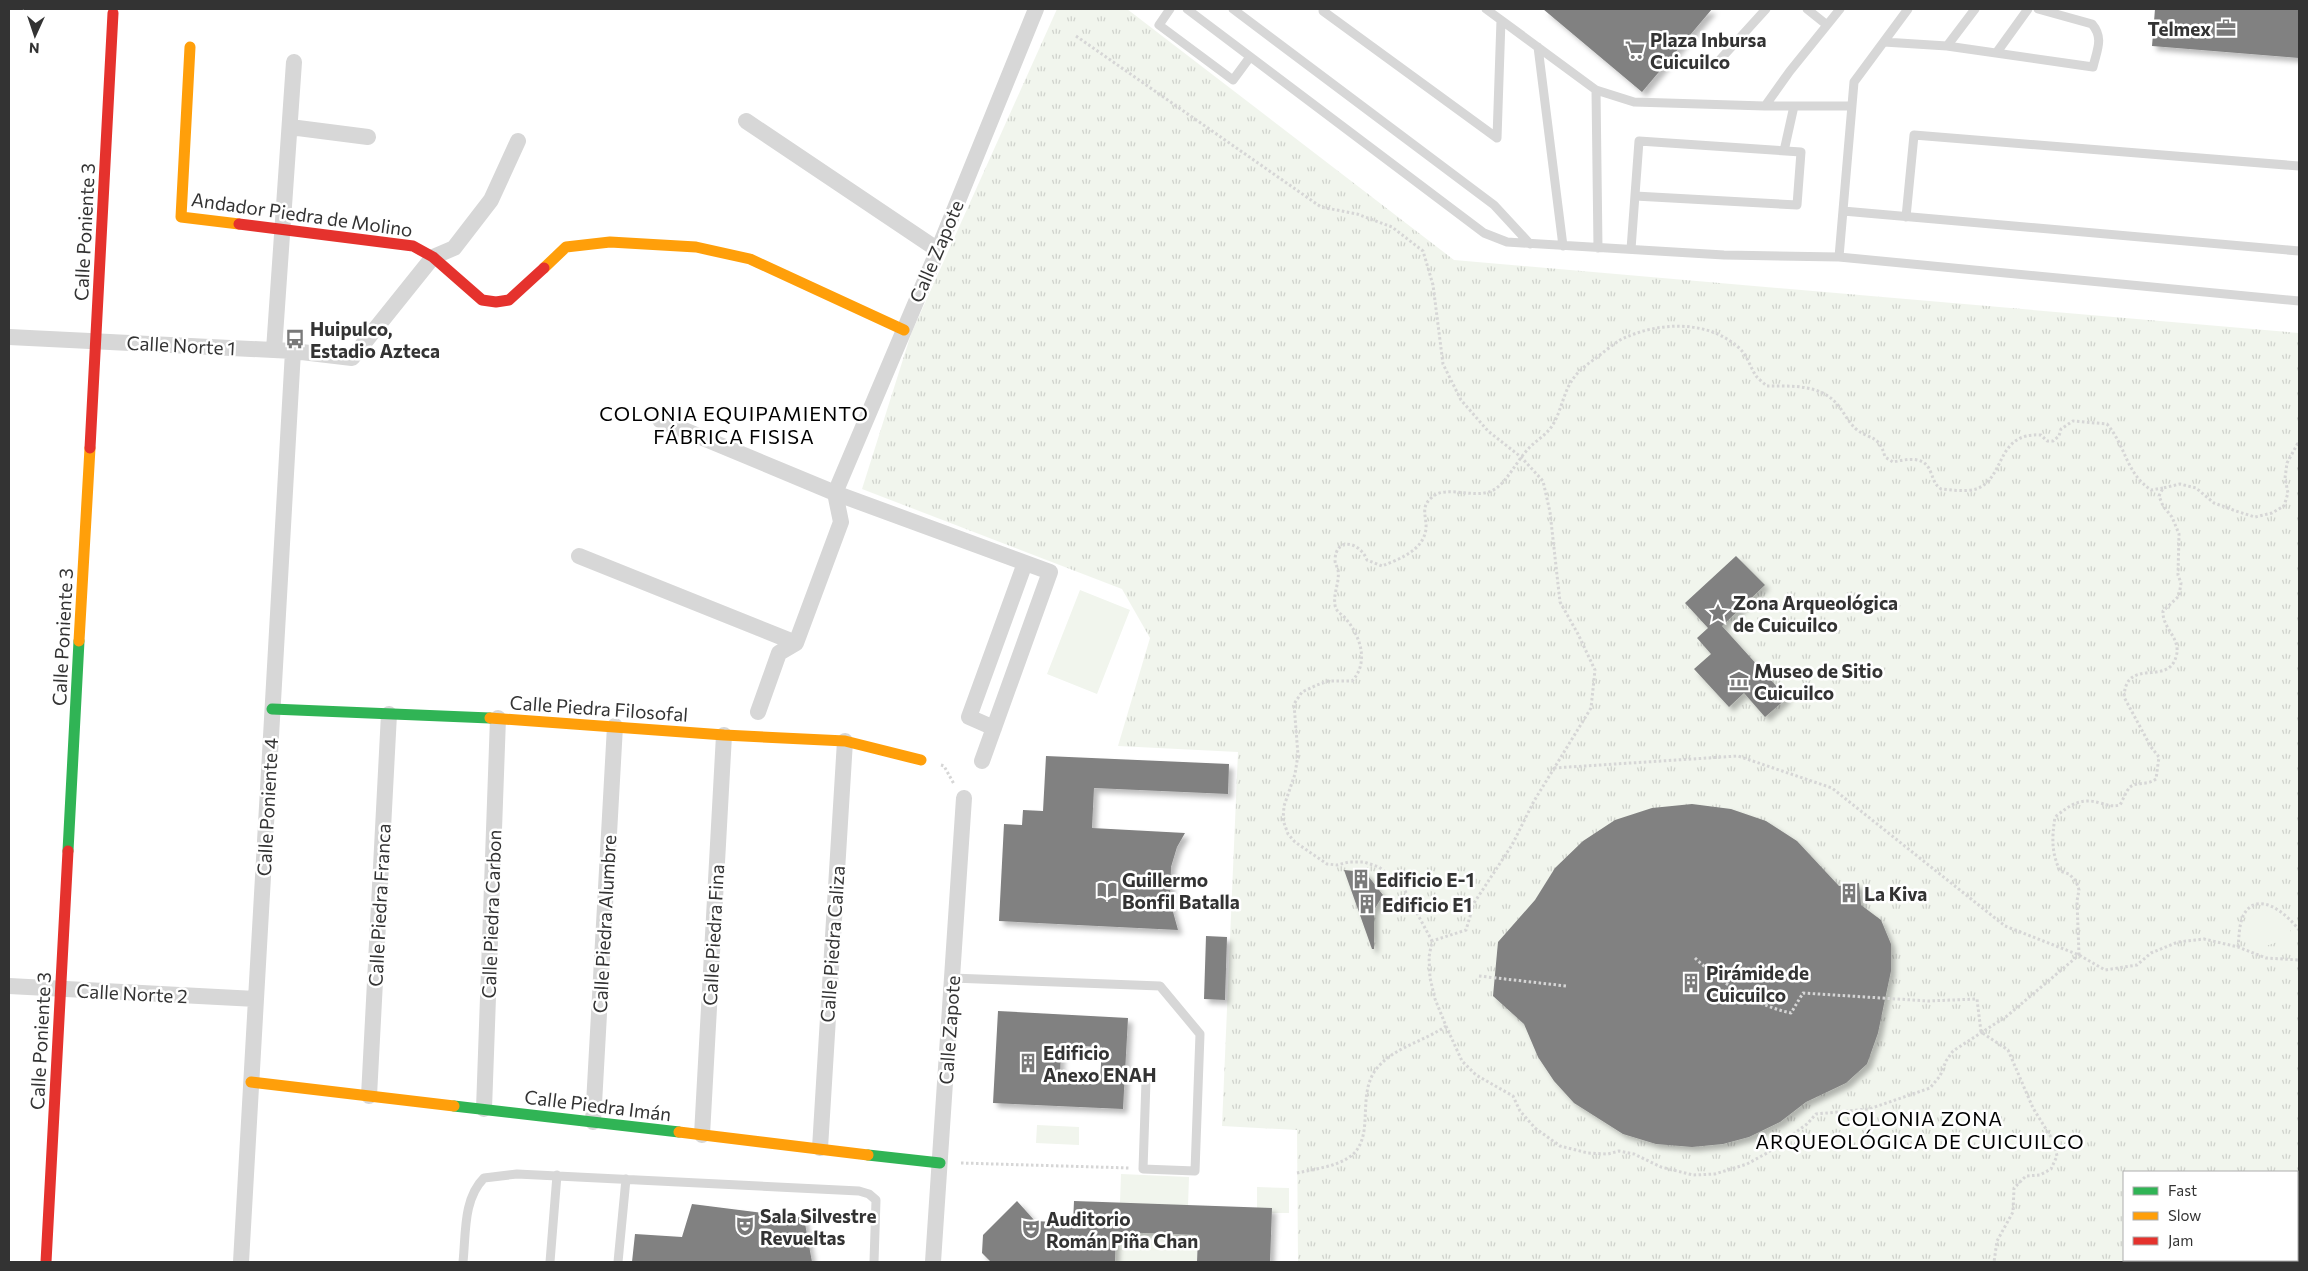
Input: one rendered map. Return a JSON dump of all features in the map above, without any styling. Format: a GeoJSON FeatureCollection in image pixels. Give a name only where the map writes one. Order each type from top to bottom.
{"type":"FeatureCollection","features":[{"type":"Feature","properties":{"kind":"street","name":"Calle Zapote"},"geometry":{"type":"LineString","coordinates":[[835,493],[938,250],[1036,9]]}},
{"type":"Feature","properties":{"kind":"street","name":"Calle Poniente 3"},"geometry":{"type":"LineString","coordinates":[[46,1262],[113,13]]}},
{"type":"Feature","properties":{"kind":"street","name":"Andador Piedra de Molino"},"geometry":{"type":"LineString","coordinates":[[190,47],[181,217],[413,246],[433,258],[482,300],[496,302],[509,300],[566,247],[610,242],[696,247],[750,259],[904,330]]}},
{"type":"Feature","properties":{"kind":"street"},"geometry":{"type":"LineString","coordinates":[[274,350],[294,62]]}},
{"type":"Feature","properties":{"kind":"street"},"geometry":{"type":"LineString","coordinates":[[746,121],[938,250]]}},
{"type":"Feature","properties":{"kind":"street"},"geometry":{"type":"LineString","coordinates":[[290,127],[368,137]]}},
{"type":"Feature","properties":{"kind":"street"},"geometry":{"type":"LineString","coordinates":[[433,258],[454,248],[492,200],[518,140]]}},
{"type":"Feature","properties":{"kind":"street","name":"Calle Norte 1"},"geometry":{"type":"LineString","coordinates":[[9,337],[293,351],[352,358],[433,258]]}},
{"type":"Feature","properties":{"kind":"street","name":"Calle Poniente 4"},"geometry":{"type":"LineString","coordinates":[[241,1262],[293,351]]}},
{"type":"Feature","properties":{"kind":"street"},"geometry":{"type":"LineString","coordinates":[[660,420],[835,493],[1050,572],[982,761]]}},
{"type":"Feature","properties":{"kind":"street"},"geometry":{"type":"LineString","coordinates":[[758,712],[779,653],[796,643],[841,522],[835,493]]}},
{"type":"Feature","properties":{"kind":"street"},"geometry":{"type":"LineString","coordinates":[[579,556],[796,643]]}},
{"type":"Feature","properties":{"kind":"street"},"geometry":{"type":"LineString","coordinates":[[994,728],[968,717],[1025,563]]}},
{"type":"Feature","properties":{"kind":"street","name":"Calle Piedra Filosofal"},"geometry":{"type":"LineString","coordinates":[[272,709],[498,718],[724,735],[845,741],[921,760]]}},
{"type":"Feature","properties":{"kind":"street","name":"Calle Piedra Franca"},"geometry":{"type":"LineString","coordinates":[[369,1096],[389,714]]}},
{"type":"Feature","properties":{"kind":"street","name":"Calle Piedra Carbon"},"geometry":{"type":"LineString","coordinates":[[484,1109],[498,718]]}},
{"type":"Feature","properties":{"kind":"street","name":"Calle Piedra Alumbre"},"geometry":{"type":"LineString","coordinates":[[593,1122],[615,726]]}},
{"type":"Feature","properties":{"kind":"street","name":"Calle Piedra Fina"},"geometry":{"type":"LineString","coordinates":[[702,1135],[724,735]]}},
{"type":"Feature","properties":{"kind":"street","name":"Calle Piedra Caliza"},"geometry":{"type":"LineString","coordinates":[[820,1148],[845,741]]}},
{"type":"Feature","properties":{"kind":"street","name":"Calle Zapote"},"geometry":{"type":"LineString","coordinates":[[933,1262],[964,798]]}},
{"type":"Feature","properties":{"kind":"street","name":"Calle Norte 2"},"geometry":{"type":"LineString","coordinates":[[9,986],[256,999]]}},
{"type":"Feature","properties":{"kind":"street","name":"Calle Piedra Imán"},"geometry":{"type":"LineString","coordinates":[[251,1082],[940,1162]]}},
{"type":"Feature","properties":{"kind":"lane"},"geometry":{"type":"LineString","coordinates":[[1170,9],[1159,25],[1233,80],[1250,57]]}},
{"type":"Feature","properties":{"kind":"lane"},"geometry":{"type":"LineString","coordinates":[[1187,9],[1484,233],[1506,242],[1724,254],[1839,256],[2299,301]]}},
{"type":"Feature","properties":{"kind":"lane"},"geometry":{"type":"LineString","coordinates":[[1233,9],[1494,205],[1530,244]]}},
{"type":"Feature","properties":{"kind":"lane"},"geometry":{"type":"LineString","coordinates":[[1486,9],[1596,90],[1634,102],[1766,106],[1852,106]]}},
{"type":"Feature","properties":{"kind":"lane"},"geometry":{"type":"LineString","coordinates":[[1716,64],[1766,9]]}},
{"type":"Feature","properties":{"kind":"lane"},"geometry":{"type":"LineString","coordinates":[[1807,9],[1827,25]]}},
{"type":"Feature","properties":{"kind":"lane"},"geometry":{"type":"LineString","coordinates":[[1766,106],[1790,71],[1840,9]]}},
{"type":"Feature","properties":{"kind":"lane"},"geometry":{"type":"LineString","coordinates":[[1839,256],[1854,82],[1908,9]]}},
{"type":"Feature","properties":{"kind":"lane"},"geometry":{"type":"LineString","coordinates":[[1947,46],[1975,9]]}},
{"type":"Feature","properties":{"kind":"lane"},"geometry":{"type":"LineString","coordinates":[[1997,52],[2028,9]]}},
{"type":"Feature","properties":{"kind":"lane"},"geometry":{"type":"LineString","coordinates":[[1884,42],[1947,46],[2093,66],[2100,39],[2098,31],[2092,24],[2038,9]]}},
{"type":"Feature","properties":{"kind":"lane"},"geometry":{"type":"LineString","coordinates":[[1324,10],[1497,138],[1501,20]]}},
{"type":"Feature","properties":{"kind":"lane"},"geometry":{"type":"LineString","coordinates":[[1538,47],[1563,246]]}},
{"type":"Feature","properties":{"kind":"lane"},"geometry":{"type":"LineString","coordinates":[[1596,90],[1598,248]]}},
{"type":"Feature","properties":{"kind":"lane"},"geometry":{"type":"LineString","coordinates":[[1784,151],[1794,106]]}},
{"type":"Feature","properties":{"kind":"lane"},"geometry":{"type":"LineString","coordinates":[[1906,217],[1914,135],[2299,166]]}},
{"type":"Feature","properties":{"kind":"lane"},"geometry":{"type":"LineString","coordinates":[[1631,249],[1638,141],[1801,152],[1797,205],[1635,196]]}},
{"type":"Feature","properties":{"kind":"lane"},"geometry":{"type":"LineString","coordinates":[[1843,211],[2299,251]]}},
{"type":"Feature","properties":{"kind":"lane"},"geometry":{"type":"LineString","coordinates":[[952,978],[1160,986],[1200,1034],[1195,1171],[1143,1169],[1146,1081]]}},
{"type":"Feature","properties":{"kind":"lane"},"geometry":{"type":"LineString","coordinates":[[463,1262],[470,1198],[484,1178],[517,1174],[860,1191],[869,1194],[876,1200],[874,1262]]}},
{"type":"Feature","properties":{"kind":"lane"},"geometry":{"type":"LineString","coordinates":[[550,1262],[558,1175]]}},
{"type":"Feature","properties":{"kind":"lane"},"geometry":{"type":"LineString","coordinates":[[618,1262],[626,1179]]}},
{"type":"Feature","properties":{"kind":"path"},"geometry":{"type":"LineString","coordinates":[[1076,36],[1321,207],[1357,214],[1392,227],[1423,250],[1433,285],[1443,364],[1461,400],[1488,431],[1521,457],[1544,481],[1550,512],[1560,602],[1578,634],[1594,670],[1591,708],[1534,801],[1512,845],[1474,903],[1466,930],[1432,941]]}},
{"type":"Feature","properties":{"kind":"path"},"geometry":{"type":"LineString","coordinates":[[2079,955],[2006,1016],[1953,1051],[1946,1061],[1940,1076],[1930,1088],[1869,1109],[1816,1114],[1767,1153],[1747,1164],[1715,1174],[1693,1175],[1661,1167],[1634,1154],[1619,1151],[1608,1154],[1588,1153],[1560,1146],[1535,1128],[1520,1111],[1513,1096],[1476,1075],[1462,1061],[1435,999],[1430,978],[1429,957],[1432,941],[1417,915],[1411,898],[1403,887],[1391,875],[1379,867],[1364,862],[1349,862],[1337,865],[1327,864],[1301,847],[1288,834],[1283,820],[1284,806],[1295,774],[1298,755],[1294,704],[1302,692],[1317,684],[1328,681],[1352,681],[1359,674],[1362,660],[1360,642],[1352,627],[1337,611],[1335,604],[1338,580],[1338,571],[1334,562],[1336,551],[1344,545],[1354,545],[1363,550],[1367,560],[1382,566],[1399,560],[1422,541],[1426,528],[1425,504],[1433,495],[1445,492],[1489,493],[1499,486],[1521,457],[1552,426],[1561,401],[1576,375],[1618,341],[1631,335],[1666,326],[1695,327],[1720,335],[1739,347],[1756,376],[1767,386],[1805,387],[1825,394],[1836,402],[1850,424],[1858,431],[1877,439],[1882,446],[1885,457],[1893,462],[1910,458],[1924,462],[1930,470],[1934,484],[1941,489],[1976,489],[1988,482],[2005,451],[2018,439],[2031,434],[2041,435],[2046,441],[2053,441],[2059,436],[2061,429],[2073,421],[2108,424],[2118,437],[2130,470],[2151,490],[2180,484],[2196,488],[2214,503],[2255,517],[2272,514],[2284,506],[2288,493],[2285,478],[2287,463],[2299,441]]}},
{"type":"Feature","properties":{"kind":"path"},"geometry":{"type":"LineString","coordinates":[[2079,955],[2077,901],[2079,890],[2076,881],[2069,874],[2060,871],[2053,855],[2052,835],[2055,817],[2076,802],[2086,800],[2112,807],[2120,805],[2128,788],[2136,784],[2149,784],[2156,779],[2159,757],[2151,747],[2124,697],[2124,689],[2130,679],[2138,673],[2162,673],[2170,669],[2176,657],[2177,644],[2162,621],[2163,611],[2179,596],[2181,583],[2178,575],[2178,534],[2172,517],[2163,506],[2159,496],[2163,488]]}},
{"type":"Feature","properties":{"kind":"path"},"geometry":{"type":"LineString","coordinates":[[1554,768],[1738,756],[1832,788],[2006,926],[2079,955],[2105,970],[2136,965],[2151,953],[2178,942],[2204,939],[2238,947],[2266,958],[2299,960]]}},
{"type":"Feature","properties":{"kind":"path"},"geometry":{"type":"LineString","coordinates":[[2238,947],[2242,917],[2250,907],[2259,903],[2271,905],[2294,923],[2299,930]]}},
{"type":"Feature","properties":{"kind":"path"},"geometry":{"type":"LineString","coordinates":[[1695,958],[1718,980],[1763,1004],[1791,1013],[1803,993],[1928,1001],[1977,999],[1980,1032]]}},
{"type":"Feature","properties":{"kind":"path"},"geometry":{"type":"LineString","coordinates":[[1479,976],[1566,986]]}},
{"type":"Feature","properties":{"kind":"path"},"geometry":{"type":"LineString","coordinates":[[1297,1173],[1327,1166],[1350,1157],[1362,1143],[1365,1128],[1364,1103],[1369,1082],[1378,1066],[1398,1052],[1446,1026]]}},
{"type":"Feature","properties":{"kind":"path"},"geometry":{"type":"LineString","coordinates":[[1980,1032],[2008,1050],[2033,1108],[2054,1142],[2057,1156],[2052,1169],[2040,1176],[2026,1176],[2014,1188],[2012,1212],[1997,1241],[1994,1262]]}},
{"type":"Feature","properties":{"kind":"path"},"geometry":{"type":"LineString","coordinates":[[940,1162],[1121,1168]]}},
{"type":"Feature","properties":{"kind":"green space","name":"Zona Arqueológica de Cuicuilco"},"geometry":{"type":"Polygon","coordinates":[[[1057,9],[1127,9],[1454,260],[2299,333],[2299,1262],[1298,1262],[1297,1130],[1222,1126],[1238,752],[1118,746],[1150,638],[1122,589],[862,489],[911,334],[1057,9]]]}},
{"type":"Feature","properties":{"kind":"green space"},"geometry":{"type":"Polygon","coordinates":[[[1080,590],[1130,610],[1097,694],[1047,674],[1080,590]]]}},
{"type":"Feature","properties":{"kind":"green space"},"geometry":{"type":"Polygon","coordinates":[[[2266,910],[2281,919],[2290,929],[2290,934],[2277,942],[2263,947],[2251,941],[2248,920],[2255,913],[2266,910]]]}},
{"type":"Feature","properties":{"kind":"green space"},"geometry":{"type":"Polygon","coordinates":[[[1037,1125],[1079,1127],[1079,1145],[1036,1143],[1037,1125]]]}},
{"type":"Feature","properties":{"kind":"green space"},"geometry":{"type":"Polygon","coordinates":[[[1121,1174],[1189,1177],[1188,1206],[1120,1203],[1121,1174]]]}},
{"type":"Feature","properties":{"kind":"green space"},"geometry":{"type":"Polygon","coordinates":[[[1257,1187],[1289,1188],[1289,1213],[1272,1213],[1272,1209],[1257,1208],[1257,1187]]]}},
{"type":"Feature","properties":{"kind":"green space"},"geometry":{"type":"Polygon","coordinates":[[[1116,1232],[1198,1235],[1197,1262],[1115,1262],[1116,1232]]]}},
{"type":"Feature","properties":{"kind":"building","name":"Plaza Inbursa Cuicuilco"},"geometry":{"type":"Polygon","coordinates":[[[1543,9],[1712,9],[1642,92],[1543,9]]]}},
{"type":"Feature","properties":{"kind":"building","name":"Telmex"},"geometry":{"type":"Polygon","coordinates":[[[2155,9],[2299,9],[2299,58],[2152,46],[2155,9]]]}},
{"type":"Feature","properties":{"kind":"building"},"geometry":{"type":"Polygon","coordinates":[[[1736,556],[1765,585],[1722,626],[1787,698],[1765,717],[1744,693],[1729,707],[1694,669],[1711,654],[1697,638],[1708,628],[1685,603],[1736,556]]]}},
{"type":"Feature","properties":{"kind":"building"},"geometry":{"type":"Polygon","coordinates":[[[1046,756],[1229,764],[1228,794],[1094,788],[1092,828],[1185,833],[1177,847],[1171,867],[1170,901],[1178,930],[999,921],[1004,824],[1022,825],[1023,810],[1043,811],[1046,756]]]}},
{"type":"Feature","properties":{"kind":"building","name":"Pirámide de Cuicuilco"},"geometry":{"type":"Polygon","coordinates":[[[1692,804],[1731,809],[1766,821],[1797,841],[1839,886],[1859,883],[1861,905],[1881,920],[1891,944],[1891,971],[1878,1033],[1867,1064],[1846,1083],[1806,1102],[1780,1122],[1749,1137],[1723,1144],[1692,1147],[1656,1144],[1623,1134],[1574,1103],[1554,1081],[1538,1057],[1524,1024],[1493,996],[1498,942],[1535,900],[1555,868],[1583,841],[1615,820],[1652,808],[1692,804]]]}},
{"type":"Feature","properties":{"kind":"building"},"geometry":{"type":"Polygon","coordinates":[[[1344,870],[1365,872],[1383,895],[1374,910],[1374,949],[1372,949],[1344,870]]]}},
{"type":"Feature","properties":{"kind":"building"},"geometry":{"type":"Polygon","coordinates":[[[1206,936],[1227,937],[1225,1000],[1204,999],[1206,936]]]}},
{"type":"Feature","properties":{"kind":"building","name":"Edificio Anexo ENAH"},"geometry":{"type":"Polygon","coordinates":[[[998,1011],[1128,1018],[1123,1109],[993,1103],[998,1011]],[[1061,1045],[1060,1079],[1100,1081],[1102,1047],[1061,1045]]]}},
{"type":"Feature","properties":{"kind":"building"},"geometry":{"type":"Polygon","coordinates":[[[1017,1201],[1035,1221],[1073,1223],[1074,1201],[1272,1208],[1270,1262],[1197,1262],[1198,1235],[1116,1232],[1115,1262],[991,1262],[982,1253],[983,1235],[1017,1201]]]}},
{"type":"Feature","properties":{"kind":"building","name":"Sala Silvestre Revueltas"},"geometry":{"type":"Polygon","coordinates":[[[692,1204],[804,1218],[812,1262],[632,1262],[635,1234],[682,1237],[692,1204]]]}},
{"type":"Feature","properties":{"kind":"traffic: fast"},"geometry":{"type":"LineString","coordinates":[[68,851],[79,641]]}},
{"type":"Feature","properties":{"kind":"traffic: fast"},"geometry":{"type":"LineString","coordinates":[[272,709],[490,718]]}},
{"type":"Feature","properties":{"kind":"traffic: fast"},"geometry":{"type":"LineString","coordinates":[[454,1106],[679,1132]]}},
{"type":"Feature","properties":{"kind":"traffic: fast"},"geometry":{"type":"LineString","coordinates":[[868,1155],[940,1163]]}},
{"type":"Feature","properties":{"kind":"traffic: slow"},"geometry":{"type":"LineString","coordinates":[[190,47],[181,217],[239,224]]}},
{"type":"Feature","properties":{"kind":"traffic: slow"},"geometry":{"type":"LineString","coordinates":[[544,268],[566,247],[610,242],[696,247],[750,259],[904,330]]}},
{"type":"Feature","properties":{"kind":"traffic: slow"},"geometry":{"type":"LineString","coordinates":[[79,641],[90,448]]}},
{"type":"Feature","properties":{"kind":"traffic: slow"},"geometry":{"type":"LineString","coordinates":[[490,718],[724,735],[845,741],[921,760]]}},
{"type":"Feature","properties":{"kind":"traffic: slow"},"geometry":{"type":"LineString","coordinates":[[251,1082],[454,1106]]}},
{"type":"Feature","properties":{"kind":"traffic: slow"},"geometry":{"type":"LineString","coordinates":[[679,1132],[868,1155]]}},
{"type":"Feature","properties":{"kind":"traffic: jam"},"geometry":{"type":"LineString","coordinates":[[90,448],[113,13]]}},
{"type":"Feature","properties":{"kind":"traffic: jam"},"geometry":{"type":"LineString","coordinates":[[239,224],[413,246],[433,257],[482,300],[496,302],[509,300],[544,268]]}},
{"type":"Feature","properties":{"kind":"traffic: jam"},"geometry":{"type":"LineString","coordinates":[[46,1262],[68,851]]}},
{"type":"Feature","properties":{"kind":"place","name":"Telmex"},"geometry":{"type":"Point","coordinates":[2226,28]}},
{"type":"Feature","properties":{"kind":"place","name":"Plaza Inbursa Cuicuilco"},"geometry":{"type":"Point","coordinates":[1635,50]}},
{"type":"Feature","properties":{"kind":"place","name":"Huipulco, Estadio Azteca"},"geometry":{"type":"Point","coordinates":[295,339]}},
{"type":"Feature","properties":{"kind":"place","name":"Zona Arqueológica de Cuicuilco"},"geometry":{"type":"Point","coordinates":[1718,613]}},
{"type":"Feature","properties":{"kind":"place","name":"Museo de Sitio Cuicuilco"},"geometry":{"type":"Point","coordinates":[1739,681]}},
{"type":"Feature","properties":{"kind":"place","name":"Edificio E-1"},"geometry":{"type":"Point","coordinates":[1361,879]}},
{"type":"Feature","properties":{"kind":"place","name":"Guillermo Bonfil Batalla"},"geometry":{"type":"Point","coordinates":[1107,890]}},
{"type":"Feature","properties":{"kind":"place","name":"La Kiva"},"geometry":{"type":"Point","coordinates":[1849,893]}},
{"type":"Feature","properties":{"kind":"place","name":"Edificio E1"},"geometry":{"type":"Point","coordinates":[1367,904]}},
{"type":"Feature","properties":{"kind":"place","name":"Pirámide de Cuicuilco"},"geometry":{"type":"Point","coordinates":[1691,983]}},
{"type":"Feature","properties":{"kind":"place","name":"Edificio Anexo ENAH"},"geometry":{"type":"Point","coordinates":[1028,1063]}},
{"type":"Feature","properties":{"kind":"place","name":"Sala Silvestre Revueltas"},"geometry":{"type":"Point","coordinates":[745,1226]}},
{"type":"Feature","properties":{"kind":"place","name":"Auditorio Román Piña Chan"},"geometry":{"type":"Point","coordinates":[1031,1229]}},
{"type":"Feature","properties":{"kind":"district","name":"COLONIA EQUIPAMIENTO FÁBRICA FISISA"},"geometry":{"type":"Point","coordinates":[734,424]}},
{"type":"Feature","properties":{"kind":"district","name":"COLONIA ZONA ARQUEOLÓGICA DE CUICUILCO"},"geometry":{"type":"Point","coordinates":[1920,1130]}}]}
